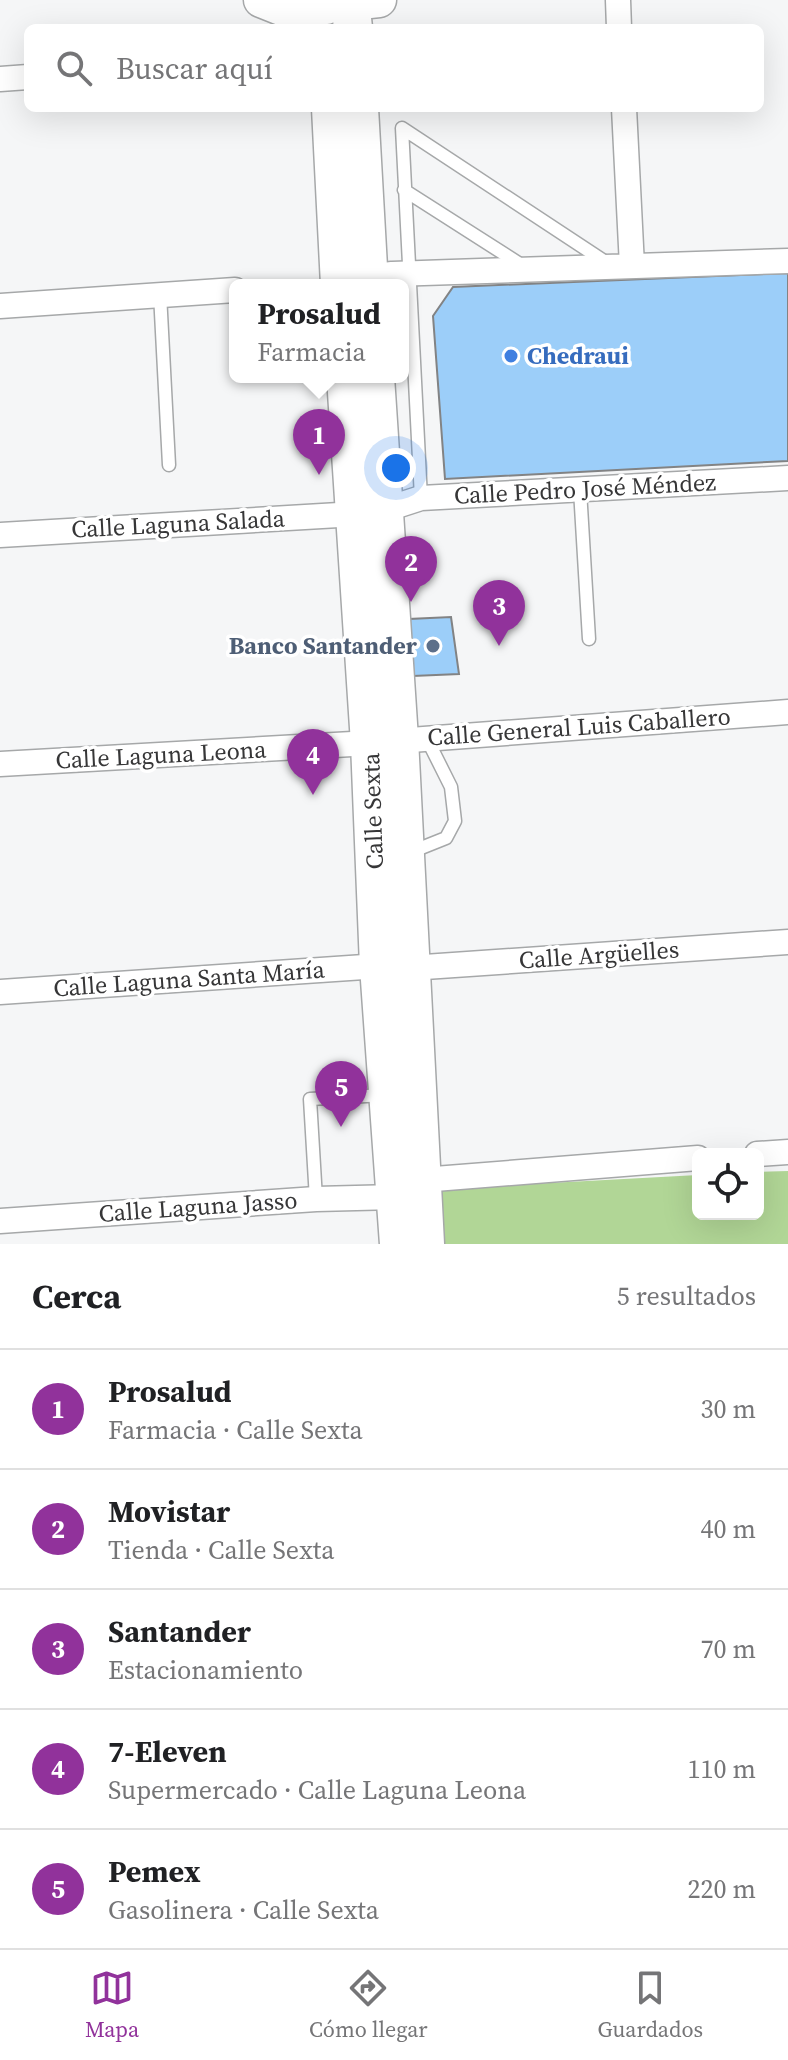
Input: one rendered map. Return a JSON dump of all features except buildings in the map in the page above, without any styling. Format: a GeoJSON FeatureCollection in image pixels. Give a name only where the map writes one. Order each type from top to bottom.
{"type":"FeatureCollection","features":[{"type":"Feature","properties":{"kind":"main road"},"geometry":{"type":"LineString","coordinates":[[243,0],[259,24]]}},
{"type":"Feature","properties":{"kind":"main road"},"geometry":{"type":"LineString","coordinates":[[261,0],[286,10],[345,9]]}},
{"type":"Feature","properties":{"kind":"main road"},"geometry":{"type":"LineString","coordinates":[[337,112],[354,279]]}},
{"type":"Feature","properties":{"kind":"main road","name":"Calle Sexta"},"geometry":{"type":"LineString","coordinates":[[347,383],[370,512],[399,740],[404,854],[394,967],[409,1188],[399,1244]]}},
{"type":"Feature","properties":{"kind":"main road","name":"Calle Sexta"},"geometry":{"type":"LineString","coordinates":[[370,512],[375,383]]}},
{"type":"Feature","properties":{"kind":"main road","name":"Calle Sexta"},"geometry":{"type":"LineString","coordinates":[[399,740],[388,1095],[425,1244]]}},
{"type":"Feature","properties":{"kind":"street"},"geometry":{"type":"LineString","coordinates":[[618,0],[619,24]]}},
{"type":"Feature","properties":{"kind":"street"},"geometry":{"type":"LineString","coordinates":[[0,79],[24,77]]}},
{"type":"Feature","properties":{"kind":"street"},"geometry":{"type":"LineString","coordinates":[[622,267],[624,112]]}},
{"type":"Feature","properties":{"kind":"street"},"geometry":{"type":"LineString","coordinates":[[379,279],[410,274],[788,261]]}},
{"type":"Feature","properties":{"kind":"street"},"geometry":{"type":"LineString","coordinates":[[0,306],[229,290]]}},
{"type":"Feature","properties":{"kind":"street","name":"Calle Pedro José Méndez"},"geometry":{"type":"LineString","coordinates":[[370,512],[421,498],[788,478]]}},
{"type":"Feature","properties":{"kind":"street","name":"Calle Laguna Salada"},"geometry":{"type":"LineString","coordinates":[[0,535],[370,512]]}},
{"type":"Feature","properties":{"kind":"street","name":"Calle General Luis Caballero"},"geometry":{"type":"LineString","coordinates":[[399,740],[788,712]]}},
{"type":"Feature","properties":{"kind":"street","name":"Calle Laguna Leona"},"geometry":{"type":"LineString","coordinates":[[0,764],[399,740]]}},
{"type":"Feature","properties":{"kind":"street","name":"Calle Argüelles"},"geometry":{"type":"LineString","coordinates":[[394,967],[788,942]]}},
{"type":"Feature","properties":{"kind":"street","name":"Calle Laguna Santa María"},"geometry":{"type":"LineString","coordinates":[[0,992],[394,967]]}},
{"type":"Feature","properties":{"kind":"street"},"geometry":{"type":"LineString","coordinates":[[764,1154],[788,1152]]}},
{"type":"Feature","properties":{"kind":"street","name":"Calle Laguna Jasso"},"geometry":{"type":"LineString","coordinates":[[0,1221],[316,1199],[692,1159]]}},
{"type":"Feature","properties":{"kind":"lane"},"geometry":{"type":"LineString","coordinates":[[421,498],[402,128],[622,267]]}},
{"type":"Feature","properties":{"kind":"lane"},"geometry":{"type":"LineString","coordinates":[[404,190],[527,269]]}},
{"type":"Feature","properties":{"kind":"lane"},"geometry":{"type":"LineString","coordinates":[[160,294],[169,465]]}},
{"type":"Feature","properties":{"kind":"lane"},"geometry":{"type":"LineString","coordinates":[[580,490],[589,639]]}},
{"type":"Feature","properties":{"kind":"lane"},"geometry":{"type":"LineString","coordinates":[[399,740],[451,787],[455,821],[446,838],[404,854]]}},
{"type":"Feature","properties":{"kind":"lane"},"geometry":{"type":"LineString","coordinates":[[316,1199],[310,1099],[388,1095]]}},
{"type":"Feature","properties":{"kind":"green space"},"geometry":{"type":"Polygon","coordinates":[[[788,1171],[788,1244],[440,1244],[437,1189],[692,1175],[692,1220],[764,1220],[764,1172],[788,1171]]]}},
{"type":"Feature","properties":{"kind":"place","name":"Chedraui"},"geometry":{"type":"Point","coordinates":[511,356]}},
{"type":"Feature","properties":{"kind":"place","name":"Prosalud"},"geometry":{"type":"Point","coordinates":[319,475]}},
{"type":"Feature","properties":{"kind":"place","name":"Movistar"},"geometry":{"type":"Point","coordinates":[411,602]}},
{"type":"Feature","properties":{"kind":"place","name":"Banco Santander"},"geometry":{"type":"Point","coordinates":[433,646]}},
{"type":"Feature","properties":{"kind":"place","name":"Santander"},"geometry":{"type":"Point","coordinates":[499,646]}},
{"type":"Feature","properties":{"kind":"place","name":"7-Eleven"},"geometry":{"type":"Point","coordinates":[313,795]}},
{"type":"Feature","properties":{"kind":"place","name":"Pemex"},"geometry":{"type":"Point","coordinates":[341,1127]}}]}
